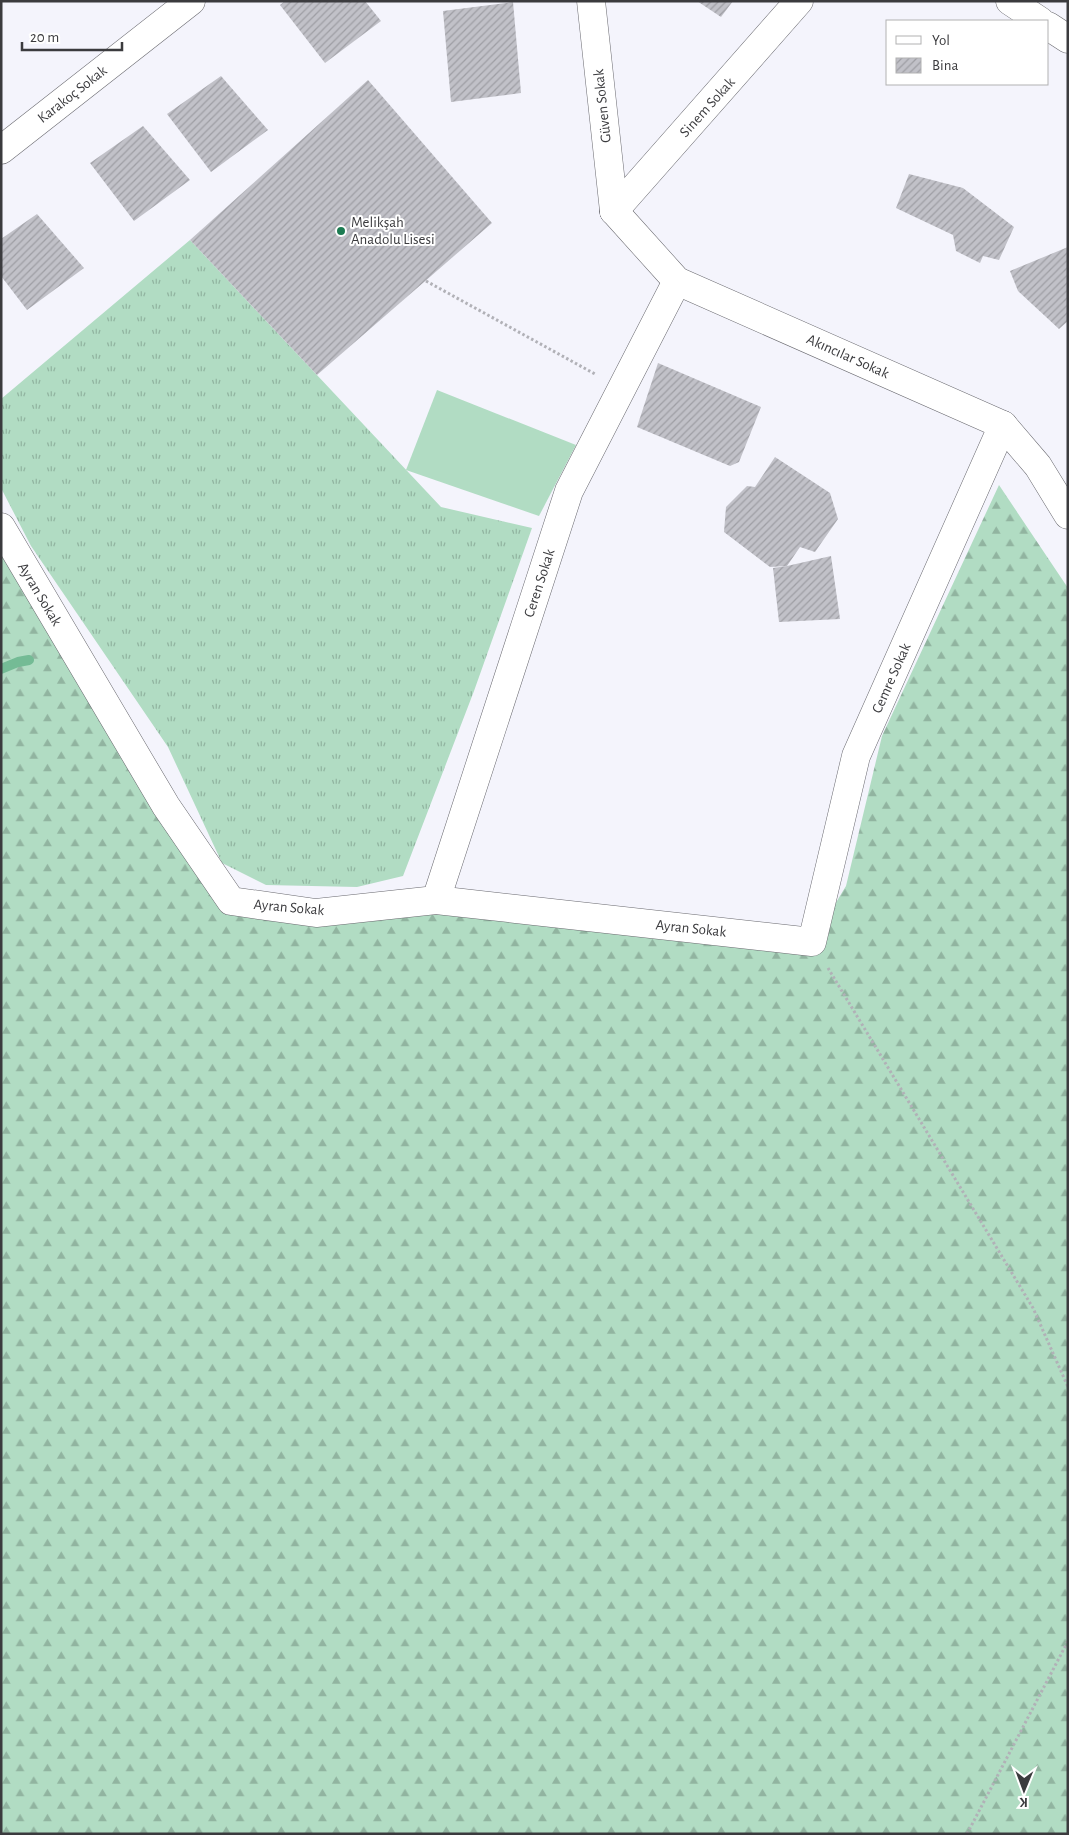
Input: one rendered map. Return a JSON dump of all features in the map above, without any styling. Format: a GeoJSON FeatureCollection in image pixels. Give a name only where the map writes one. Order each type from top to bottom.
{"type":"FeatureCollection","features":[{"type":"Feature","properties":{"kind":"street","name":"Karakoç Sokak"},"geometry":{"type":"LineString","coordinates":[[1,150],[191,1]]}},
{"type":"Feature","properties":{"kind":"street","name":"Güven Sokak"},"geometry":{"type":"LineString","coordinates":[[591,1],[614,211]]}},
{"type":"Feature","properties":{"kind":"street","name":"Sinem Sokak"},"geometry":{"type":"LineString","coordinates":[[614,211],[799,1]]}},
{"type":"Feature","properties":{"kind":"street"},"geometry":{"type":"LineString","coordinates":[[1010,1],[1038,20]]}},
{"type":"Feature","properties":{"kind":"street"},"geometry":{"type":"LineString","coordinates":[[1049,27],[1068,39]]}},
{"type":"Feature","properties":{"kind":"street","name":"Akıncılar Sokak"},"geometry":{"type":"LineString","coordinates":[[614,211],[677,281],[1003,425],[1038,466],[1068,515]]}},
{"type":"Feature","properties":{"kind":"street","name":"Ceren Sokak"},"geometry":{"type":"LineString","coordinates":[[436,900],[569,491],[677,281]]}},
{"type":"Feature","properties":{"kind":"street","name":"Cemre Sokak"},"geometry":{"type":"LineString","coordinates":[[812,942],[856,756],[1003,425]]}},
{"type":"Feature","properties":{"kind":"street","name":"Ayran Sokak"},"geometry":{"type":"LineString","coordinates":[[3,536],[166,806],[232,901],[316,913],[436,900],[812,942]]}},
{"type":"Feature","properties":{"kind":"path"},"geometry":{"type":"LineString","coordinates":[[426,281],[609,382],[623,387]]}},
{"type":"Feature","properties":{"kind":"path"},"geometry":{"type":"LineString","coordinates":[[812,942],[1033,1308],[1068,1387]]}},
{"type":"Feature","properties":{"kind":"path"},"geometry":{"type":"LineString","coordinates":[[967,1834],[1068,1641]]}},
{"type":"Feature","properties":{"kind":"green space"},"geometry":{"type":"Polygon","coordinates":[[[190,240],[441,507],[532,528],[474,691],[403,876],[357,887],[266,885],[222,863],[168,747],[31,546],[1,488],[1,399],[190,240]]]}},
{"type":"Feature","properties":{"kind":"green space"},"geometry":{"type":"Polygon","coordinates":[[[437,390],[576,445],[539,516],[406,470],[437,390]]]}},
{"type":"Feature","properties":{"kind":"green space"},"geometry":{"type":"Polygon","coordinates":[[[999,485],[1068,588],[1068,1834],[1,1834],[1,542],[232,901],[436,900],[812,942],[846,886],[882,736],[999,485]]]}},
{"type":"Feature","properties":{"kind":"building"},"geometry":{"type":"Polygon","coordinates":[[[285,1],[365,1],[381,21],[325,63],[280,5],[285,1]]]}},
{"type":"Feature","properties":{"kind":"building"},"geometry":{"type":"Polygon","coordinates":[[[697,1],[733,1],[721,17],[697,1]]]}},
{"type":"Feature","properties":{"kind":"building"},"geometry":{"type":"Polygon","coordinates":[[[513,2],[521,93],[451,102],[443,11],[513,2]]]}},
{"type":"Feature","properties":{"kind":"building"},"geometry":{"type":"Polygon","coordinates":[[[221,76],[268,130],[211,172],[167,114],[221,76]]]}},
{"type":"Feature","properties":{"kind":"building","name":"Melikşah Anadolu Lisesi"},"geometry":{"type":"Polygon","coordinates":[[[368,80],[492,223],[317,375],[190,240],[368,80]]]}},
{"type":"Feature","properties":{"kind":"building"},"geometry":{"type":"Polygon","coordinates":[[[143,126],[190,180],[134,221],[90,163],[143,126]]]}},
{"type":"Feature","properties":{"kind":"building"},"geometry":{"type":"Polygon","coordinates":[[[909,174],[963,188],[1014,227],[999,260],[983,256],[980,263],[956,251],[953,235],[896,208],[909,174]]]}},
{"type":"Feature","properties":{"kind":"building"},"geometry":{"type":"Polygon","coordinates":[[[37,214],[84,268],[27,310],[1,276],[1,239],[37,214]]]}},
{"type":"Feature","properties":{"kind":"building"},"geometry":{"type":"Polygon","coordinates":[[[1068,247],[1068,321],[1059,329],[1018,291],[1010,271],[1068,247]]]}},
{"type":"Feature","properties":{"kind":"building"},"geometry":{"type":"Polygon","coordinates":[[[658,363],[761,407],[739,462],[730,466],[637,427],[658,363]]]}},
{"type":"Feature","properties":{"kind":"building"},"geometry":{"type":"Polygon","coordinates":[[[775,457],[830,493],[838,519],[815,552],[800,547],[787,566],[770,567],[724,532],[726,507],[747,486],[755,487],[775,457]]]}},
{"type":"Feature","properties":{"kind":"building"},"geometry":{"type":"Polygon","coordinates":[[[831,556],[840,619],[779,622],[773,568],[831,556]]]}},
{"type":"Feature","properties":{"kind":"waterway"},"geometry":{"type":"LineString","coordinates":[[1,669],[29,660]]}},
{"type":"Feature","properties":{"kind":"place","name":"Melikşah Anadolu Lisesi"},"geometry":{"type":"Point","coordinates":[341,231]}}]}
